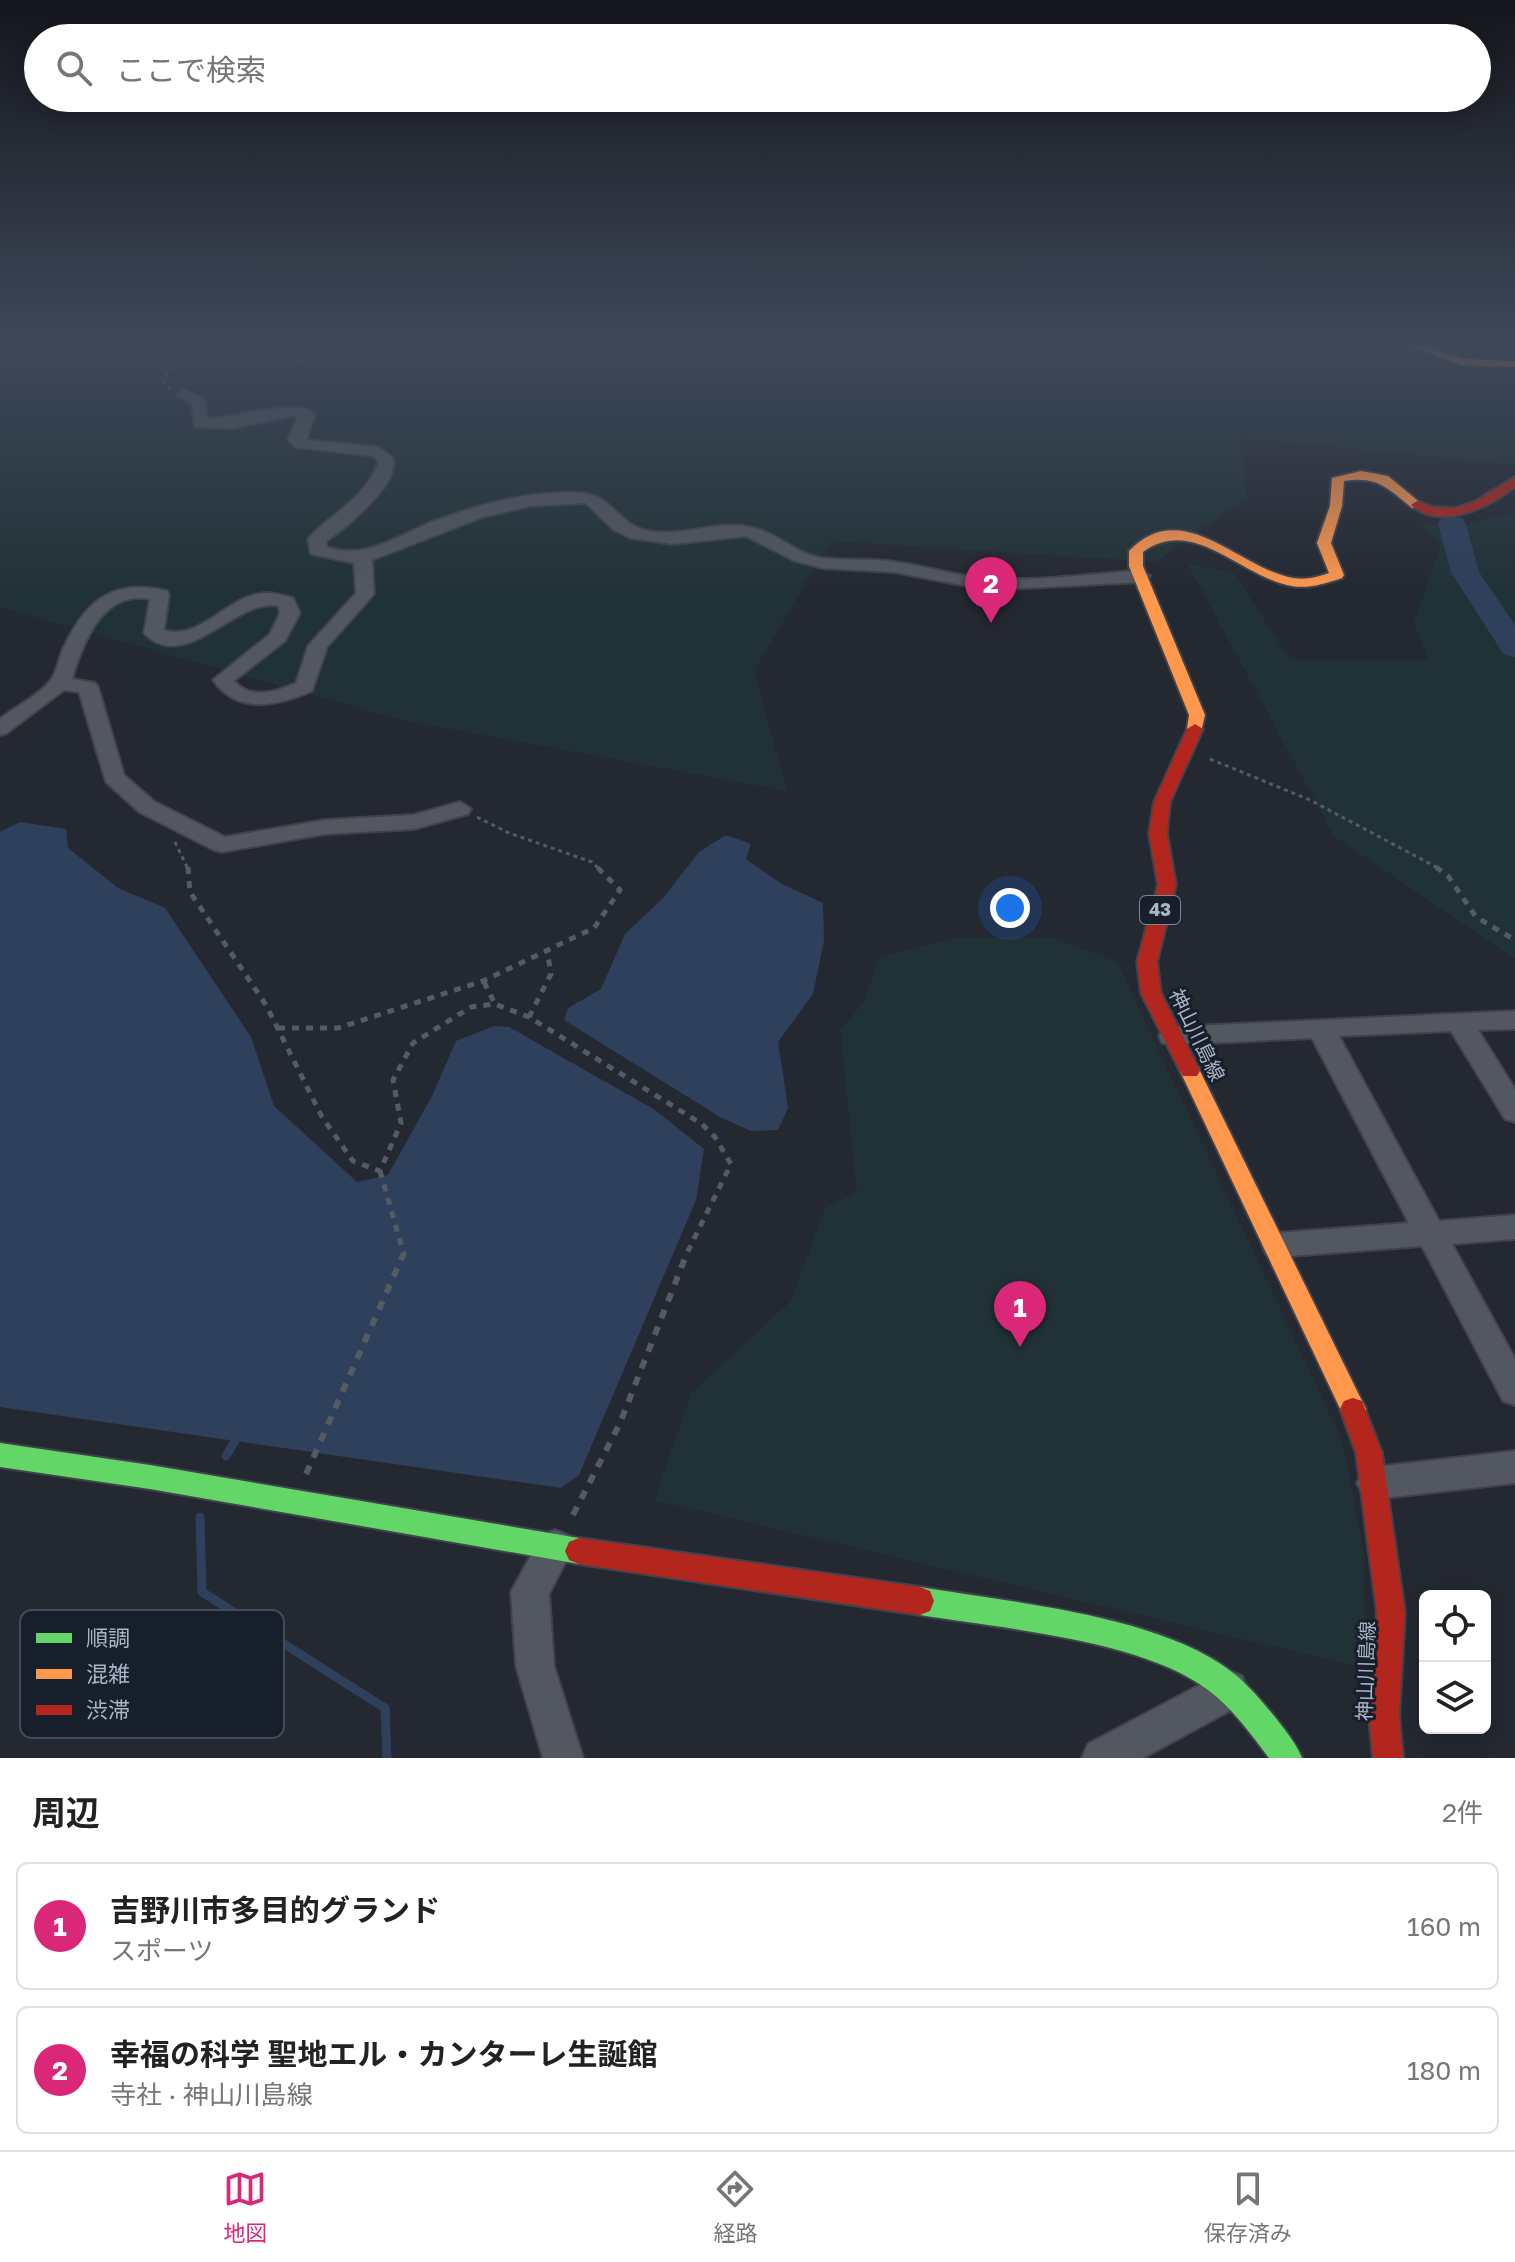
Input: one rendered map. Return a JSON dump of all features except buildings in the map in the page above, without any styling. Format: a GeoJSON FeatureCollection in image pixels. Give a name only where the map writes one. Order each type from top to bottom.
{"type":"FeatureCollection","features":[{"type":"Feature","properties":{"kind":"main road"},"geometry":{"type":"LineString","coordinates":[[1141,576],[1136,566],[1136,551],[1142,545],[1150,540],[1179,538],[1214,546],[1291,583],[1322,584],[1337,575],[1324,543],[1336,506],[1335,482],[1338,478],[1382,478],[1400,487],[1417,506],[1449,512],[1477,507],[1515,481]]}},
{"type":"Feature","properties":{"kind":"main road","name":"神山川島線"},"geometry":{"type":"LineString","coordinates":[[1141,576],[1197,715],[1197,730],[1189,750],[1166,786],[1158,824],[1167,883],[1147,948],[1145,970],[1151,993],[1277,1245],[1354,1411],[1375,1483],[1391,1613],[1384,1716],[1388,1758]]}},
{"type":"Feature","properties":{"kind":"main road"},"geometry":{"type":"LineString","coordinates":[[0,1455],[294,1501],[555,1547],[884,1595],[1113,1635],[1211,1674],[1267,1728],[1287,1758]]}},
{"type":"Feature","properties":{"kind":"street"},"geometry":{"type":"LineString","coordinates":[[301,427],[296,439],[301,444],[378,452],[387,461],[383,476],[338,526],[317,539],[317,550],[346,559],[363,558],[387,550],[439,525],[488,510],[555,498],[590,498],[608,510],[617,525],[638,534],[664,539],[741,531],[760,533],[779,542],[796,557],[823,563],[895,567],[1002,585],[1141,576]]}},
{"type":"Feature","properties":{"kind":"street"},"geometry":{"type":"LineString","coordinates":[[0,729],[60,683],[66,662],[100,604],[127,590],[146,590],[160,595],[154,633],[167,640],[205,633],[236,608],[258,600],[275,597],[286,602],[290,613],[278,637],[223,680],[229,691],[245,699],[289,694],[305,687],[318,646],[365,594],[363,558]]}},
{"type":"Feature","properties":{"kind":"street"},"geometry":{"type":"LineString","coordinates":[[60,683],[88,687],[114,777],[147,807],[222,845],[325,827],[414,822],[460,809]]}},
{"type":"Feature","properties":{"kind":"street"},"geometry":{"type":"LineString","coordinates":[[1172,1036],[1515,1020]]}},
{"type":"Feature","properties":{"kind":"street"},"geometry":{"type":"LineString","coordinates":[[1459,1021],[1515,1112]]}},
{"type":"Feature","properties":{"kind":"street"},"geometry":{"type":"LineString","coordinates":[[1321,1029],[1515,1391]]}},
{"type":"Feature","properties":{"kind":"street"},"geometry":{"type":"LineString","coordinates":[[1277,1245],[1515,1227]]}},
{"type":"Feature","properties":{"kind":"street"},"geometry":{"type":"LineString","coordinates":[[1375,1483],[1515,1467]]}},
{"type":"Feature","properties":{"kind":"street"},"geometry":{"type":"LineString","coordinates":[[555,1547],[530,1592],[535,1666],[563,1758]]}},
{"type":"Feature","properties":{"kind":"street"},"geometry":{"type":"LineString","coordinates":[[1102,1758],[1228,1690]]}},
{"type":"Feature","properties":{"kind":"path"},"geometry":{"type":"LineString","coordinates":[[1189,750],[1310,800],[1443,871],[1455,882],[1472,913],[1487,926],[1515,940]]}},
{"type":"Feature","properties":{"kind":"path"},"geometry":{"type":"LineString","coordinates":[[278,1028],[338,1028],[483,981],[594,928],[620,890],[592,862],[509,833],[460,809]]}},
{"type":"Feature","properties":{"kind":"path"},"geometry":{"type":"LineString","coordinates":[[197,834],[174,841],[187,861],[190,892],[278,1028],[322,1117],[353,1161],[380,1171]]}},
{"type":"Feature","properties":{"kind":"path"},"geometry":{"type":"LineString","coordinates":[[529,1017],[551,974],[547,950]]}},
{"type":"Feature","properties":{"kind":"path"},"geometry":{"type":"LineString","coordinates":[[483,981],[495,1004]]}},
{"type":"Feature","properties":{"kind":"path"},"geometry":{"type":"LineString","coordinates":[[294,1501],[404,1255],[380,1171],[401,1123],[393,1080],[413,1043],[471,1007],[495,1004],[529,1017],[702,1124],[715,1137],[731,1164],[673,1282],[620,1423],[589,1488],[555,1547]]}},
{"type":"Feature","properties":{"kind":"shaded area"},"geometry":{"type":"Polygon","coordinates":[[[0,427],[1515,427],[1515,465],[1241,438],[1247,498],[1155,562],[831,541],[754,670],[787,791],[402,720],[0,607],[0,427]]]}},
{"type":"Feature","properties":{"kind":"shaded area"},"geometry":{"type":"Polygon","coordinates":[[[1515,512],[1515,959],[1334,836],[1187,563],[1235,574],[1290,660],[1429,660],[1414,622],[1441,545],[1420,523],[1463,526],[1515,512]]]}},
{"type":"Feature","properties":{"kind":"shaded area"},"geometry":{"type":"Polygon","coordinates":[[[960,937],[1054,938],[1117,962],[1342,1440],[1364,1554],[1365,1668],[654,1500],[691,1394],[791,1301],[825,1208],[857,1192],[840,1029],[863,1004],[879,957],[960,937]]]}},
{"type":"Feature","properties":{"kind":"water"},"geometry":{"type":"Polygon","coordinates":[[[20,822],[66,829],[68,848],[118,888],[165,908],[251,1037],[274,1106],[357,1182],[388,1175],[432,1096],[456,1041],[494,1026],[509,1027],[655,1110],[704,1149],[696,1200],[579,1475],[561,1488],[0,1407],[0,832],[20,822]]]}},
{"type":"Feature","properties":{"kind":"water"},"geometry":{"type":"Polygon","coordinates":[[[726,835],[751,844],[746,859],[780,883],[823,903],[824,941],[813,994],[778,1042],[788,1108],[778,1130],[751,1131],[720,1117],[564,1020],[568,1008],[601,989],[625,934],[663,898],[699,852],[726,835]]]}},
{"type":"Feature","properties":{"kind":"waterway"},"geometry":{"type":"LineString","coordinates":[[1452,524],[1465,572],[1515,648]]}},
{"type":"Feature","properties":{"kind":"waterway"},"geometry":{"type":"LineString","coordinates":[[226,1456],[235,1441]]}},
{"type":"Feature","properties":{"kind":"waterway"},"geometry":{"type":"LineString","coordinates":[[200,1517],[202,1592],[230,1610]]}},
{"type":"Feature","properties":{"kind":"waterway"},"geometry":{"type":"LineString","coordinates":[[284,1644],[385,1708],[387,1758]]}},
{"type":"Feature","properties":{"kind":"traffic: fast"},"geometry":{"type":"LineString","coordinates":[[0,1455],[150,1477],[579,1551]]}},
{"type":"Feature","properties":{"kind":"traffic: fast"},"geometry":{"type":"LineString","coordinates":[[920,1601],[1068,1625],[1141,1644],[1176,1657],[1209,1673],[1230,1689],[1287,1758]]}},
{"type":"Feature","properties":{"kind":"traffic: slow"},"geometry":{"type":"LineString","coordinates":[[1195,729],[1197,715],[1136,566],[1136,551],[1157,537],[1179,534],[1201,540],[1267,574],[1290,582],[1313,583],[1337,575],[1324,543],[1336,506],[1338,478],[1361,475],[1384,479],[1417,505]]}},
{"type":"Feature","properties":{"kind":"traffic: slow"},"geometry":{"type":"LineString","coordinates":[[1190,1071],[1353,1409]]}},
{"type":"Feature","properties":{"kind":"traffic: jam"},"geometry":{"type":"LineString","coordinates":[[1417,505],[1443,512],[1469,509],[1515,481]]}},
{"type":"Feature","properties":{"kind":"traffic: jam"},"geometry":{"type":"LineString","coordinates":[[1190,1071],[1151,993],[1147,962],[1167,885],[1158,834],[1162,802],[1195,729]]}},
{"type":"Feature","properties":{"kind":"traffic: jam"},"geometry":{"type":"LineString","coordinates":[[1353,1409],[1369,1453],[1391,1613],[1384,1716],[1388,1758]]}},
{"type":"Feature","properties":{"kind":"traffic: jam"},"geometry":{"type":"LineString","coordinates":[[579,1551],[920,1601]]}},
{"type":"Feature","properties":{"kind":"place","name":"幸福の科学 聖地エル・カンターレ生誕館"},"geometry":{"type":"Point","coordinates":[991,623]}},
{"type":"Feature","properties":{"kind":"place","name":"吉野川市多目的グランド"},"geometry":{"type":"Point","coordinates":[1020,1347]}}]}
